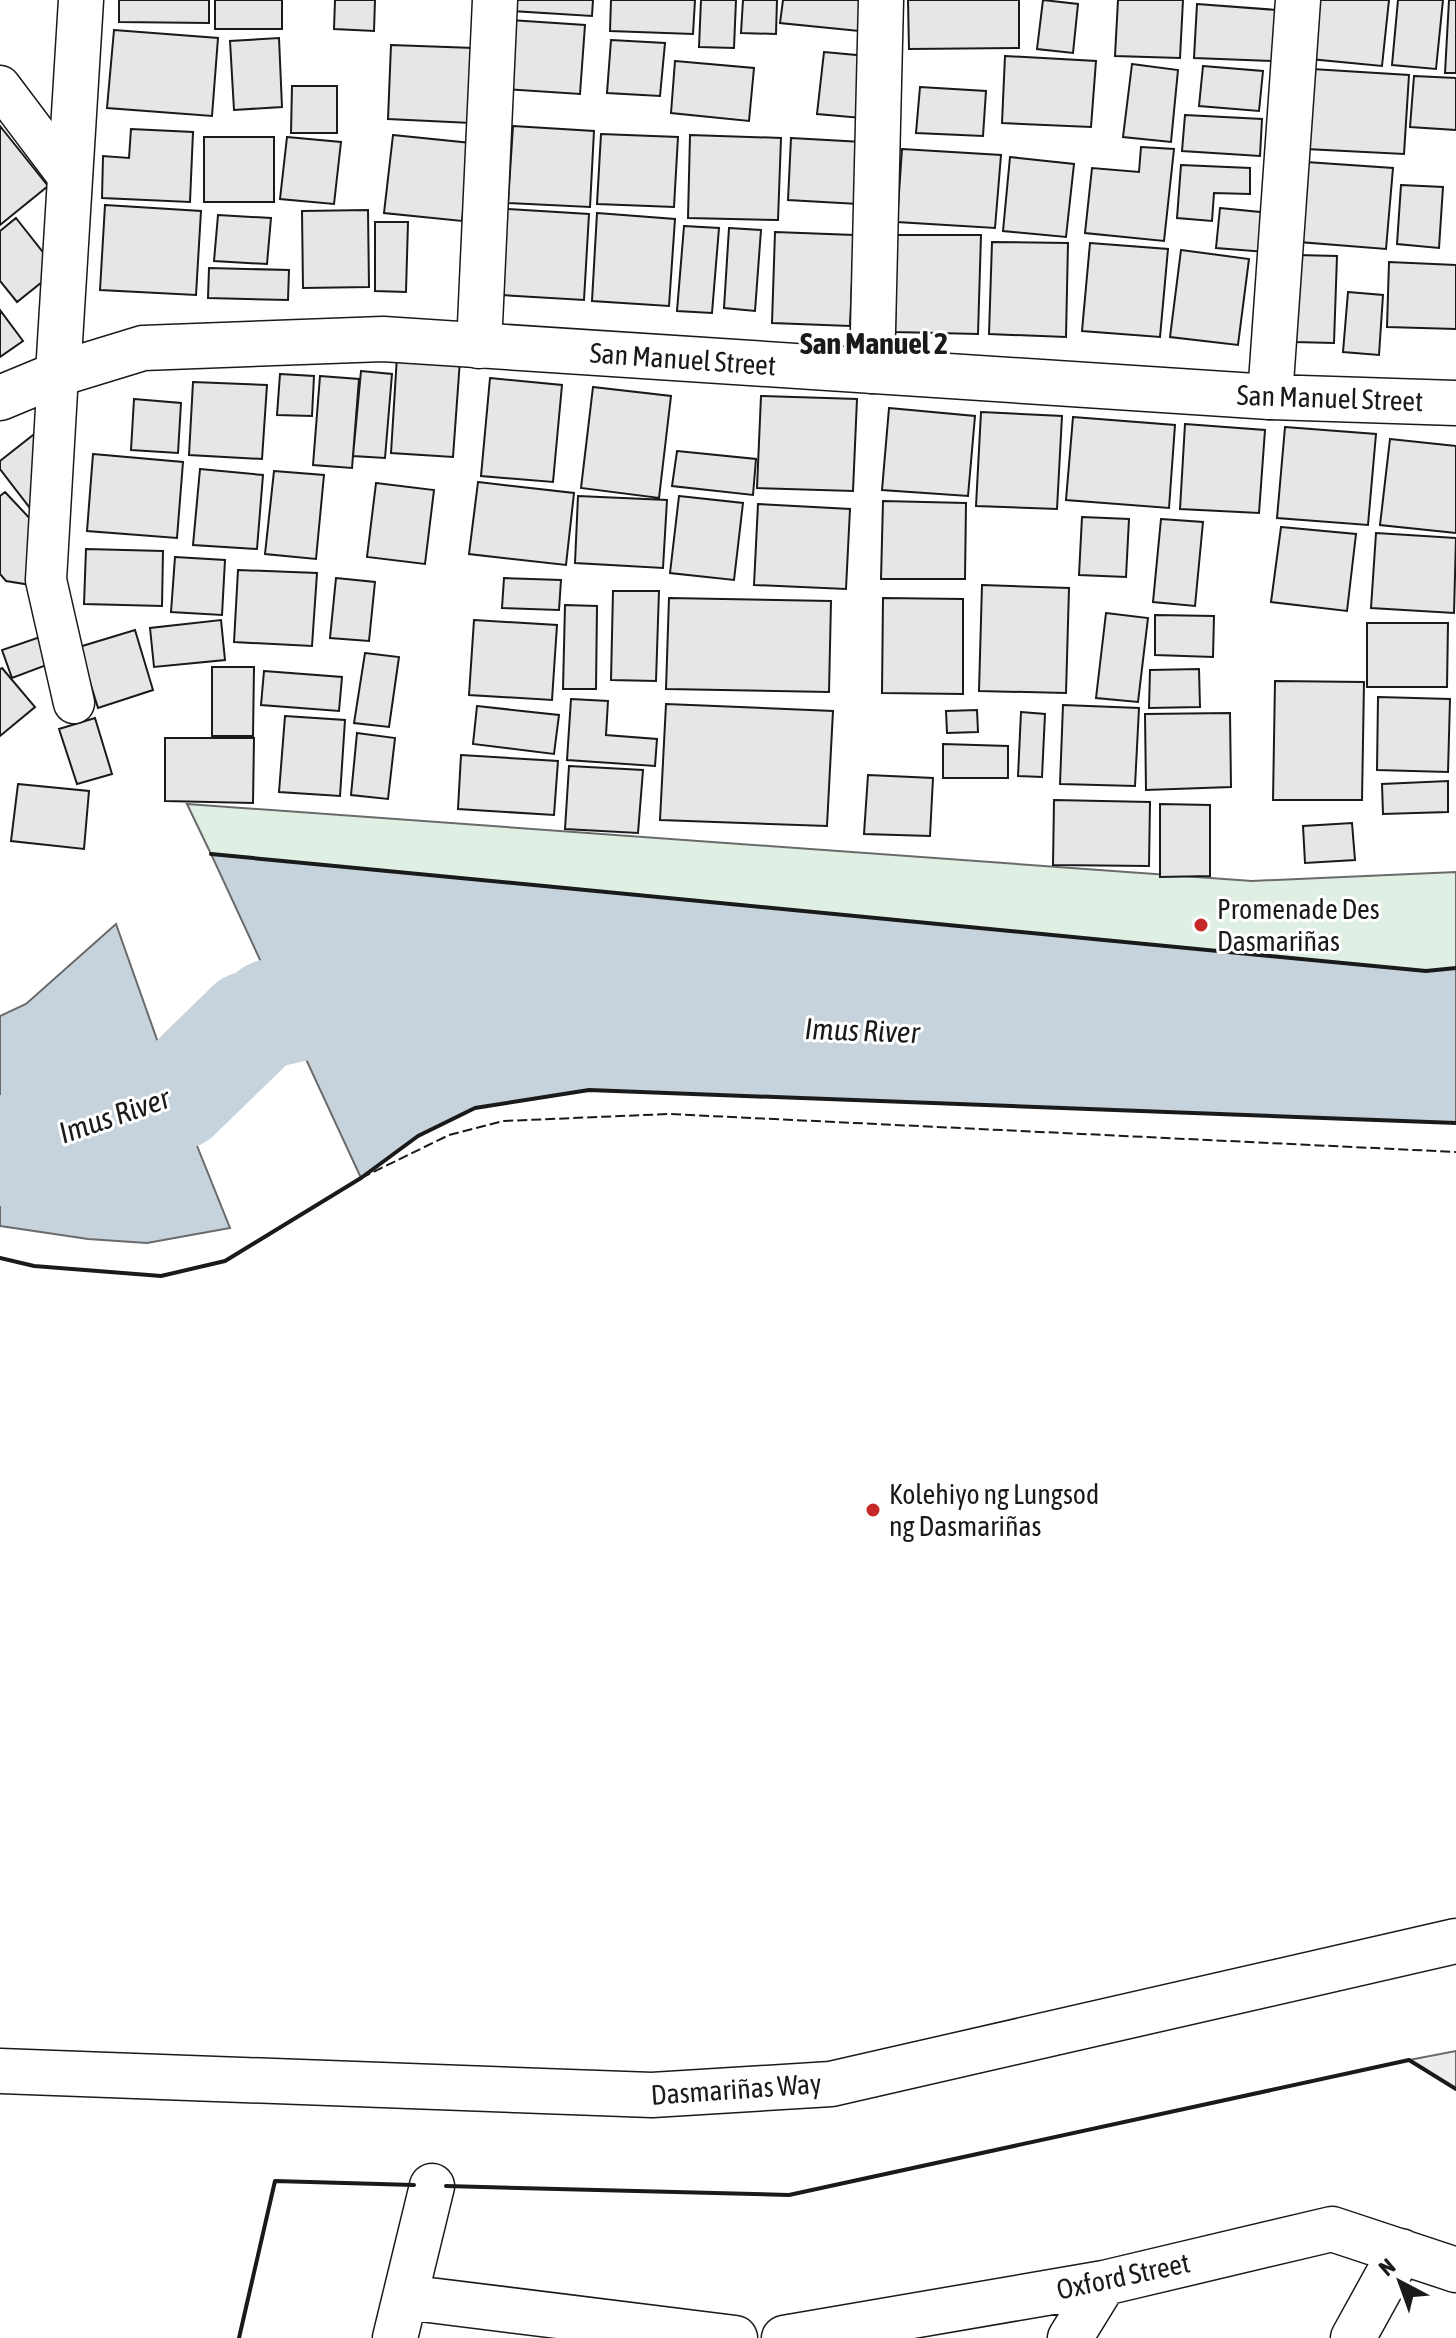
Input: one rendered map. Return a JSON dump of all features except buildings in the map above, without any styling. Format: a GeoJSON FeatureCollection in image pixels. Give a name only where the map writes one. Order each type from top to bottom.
{"type":"FeatureCollection","features":[{"type":"Feature","properties":{"kind":"street"},"geometry":{"type":"LineString","coordinates":[[74,703],[46,580],[81,0]]}},
{"type":"Feature","properties":{"kind":"street"},"geometry":{"type":"LineString","coordinates":[[479,346],[495,0]]}},
{"type":"Feature","properties":{"kind":"street"},"geometry":{"type":"LineString","coordinates":[[872,371],[881,0]]}},
{"type":"Feature","properties":{"kind":"street"},"geometry":{"type":"LineString","coordinates":[[1270,397],[1298,0]]}},
{"type":"Feature","properties":{"kind":"street"},"geometry":{"type":"LineString","coordinates":[[0,86],[70,179]]}},
{"type":"Feature","properties":{"kind":"street","name":"San Manuel Street"},"geometry":{"type":"LineString","coordinates":[[0,398],[58,374],[143,348],[383,339],[1270,397],[1456,403]]}},
{"type":"Feature","properties":{"kind":"street","name":"Dasmariñas Way"},"geometry":{"type":"LineString","coordinates":[[0,2071],[652,2095],[831,2084],[1456,1941]]}},
{"type":"Feature","properties":{"kind":"street"},"geometry":{"type":"LineString","coordinates":[[395,2338],[432,2186]]}},
{"type":"Feature","properties":{"kind":"street","name":"Oxford Street"},"geometry":{"type":"LineString","coordinates":[[784,2338],[1104,2283],[1332,2229],[1456,2270]]}},
{"type":"Feature","properties":{"kind":"street"},"geometry":{"type":"LineString","coordinates":[[1353,2338],[1401,2251]]}},
{"type":"Feature","properties":{"kind":"street"},"geometry":{"type":"LineString","coordinates":[[1070,2338],[1104,2283]]}},
{"type":"Feature","properties":{"kind":"street"},"geometry":{"type":"LineString","coordinates":[[405,2297],[735,2338]]}},
{"type":"Feature","properties":{"kind":"green space","name":"Promenade Des Dasmariñas"},"geometry":{"type":"Polygon","coordinates":[[[187,804],[1252,881],[1456,872],[1456,968],[1426,971],[211,854],[187,804]]]}},
{"type":"Feature","properties":{"kind":"shaded area"},"geometry":{"type":"Polygon","coordinates":[[[1456,2051],[1456,2089],[1409,2060],[1456,2051]]]}},
{"type":"Feature","properties":{"kind":"water"},"geometry":{"type":"Polygon","coordinates":[[[211,854],[1426,971],[1456,968],[1456,1123],[589,1090],[475,1108],[418,1136],[361,1178],[211,854]]]}},
{"type":"Feature","properties":{"kind":"water"},"geometry":{"type":"Polygon","coordinates":[[[116,924],[177,1096],[230,1228],[147,1243],[88,1239],[0,1226],[0,1016],[26,1004],[116,924]]]}},
{"type":"Feature","properties":{"kind":"waterway","name":"Imus River"},"geometry":{"type":"LineString","coordinates":[[272,1013],[353,995],[429,1004]]}},
{"type":"Feature","properties":{"kind":"waterway","name":"Imus River"},"geometry":{"type":"LineString","coordinates":[[0,1152],[177,1096],[250,1025]]}},
{"type":"Feature","properties":{"kind":"fence"},"geometry":{"type":"LineString","coordinates":[[361,1178],[449,1135],[503,1121],[669,1114],[1456,1152]]}},
{"type":"Feature","properties":{"kind":"wall"},"geometry":{"type":"LineString","coordinates":[[211,854],[1426,971],[1456,968]]}},
{"type":"Feature","properties":{"kind":"wall"},"geometry":{"type":"LineString","coordinates":[[0,1258],[34,1266],[161,1276],[225,1261],[361,1178],[418,1136],[475,1108],[589,1090],[1456,1123]]}},
{"type":"Feature","properties":{"kind":"wall"},"geometry":{"type":"LineString","coordinates":[[446,2186],[789,2195],[1409,2060],[1456,2089]]}},
{"type":"Feature","properties":{"kind":"wall"},"geometry":{"type":"LineString","coordinates":[[239,2338],[275,2181],[414,2185]]}},
{"type":"Feature","properties":{"kind":"place","name":"Promenade Des Dasmariñas"},"geometry":{"type":"Point","coordinates":[1201,925]}},
{"type":"Feature","properties":{"kind":"place","name":"Kolehiyo ng Lungsod ng Dasmariñas"},"geometry":{"type":"Point","coordinates":[873,1510]}},
{"type":"Feature","properties":{"kind":"district","name":"San Manuel 2"},"geometry":{"type":"Point","coordinates":[874,343]}}]}
